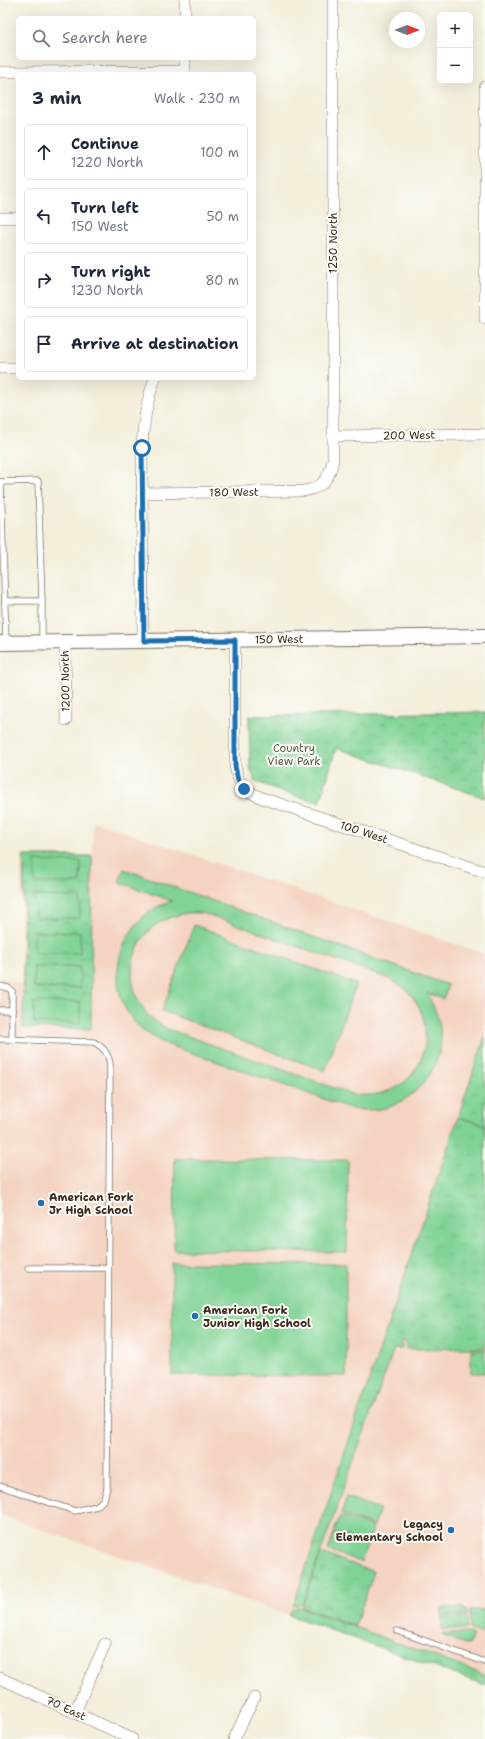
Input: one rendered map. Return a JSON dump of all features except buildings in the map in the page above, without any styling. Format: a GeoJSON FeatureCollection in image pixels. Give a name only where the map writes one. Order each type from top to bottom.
{"type":"FeatureCollection","features":[{"type":"Feature","properties":{"kind":"street"},"geometry":{"type":"LineString","coordinates":[[184,0],[185,16]]}},
{"type":"Feature","properties":{"kind":"street","name":"1250 North"},"geometry":{"type":"LineString","coordinates":[[324,483],[330,473],[333,460],[333,0]]}},
{"type":"Feature","properties":{"kind":"street"},"geometry":{"type":"LineString","coordinates":[[0,72],[185,72],[185,60]]}},
{"type":"Feature","properties":{"kind":"street"},"geometry":{"type":"LineString","coordinates":[[485,87],[485,319]]}},
{"type":"Feature","properties":{"kind":"street"},"geometry":{"type":"LineString","coordinates":[[0,218],[16,218]]}},
{"type":"Feature","properties":{"kind":"street"},"geometry":{"type":"LineString","coordinates":[[0,368],[16,368]]}},
{"type":"Feature","properties":{"kind":"street"},"geometry":{"type":"LineString","coordinates":[[144,641],[142,493],[143,423],[147,401],[153,380]]}},
{"type":"Feature","properties":{"kind":"street","name":"200 West"},"geometry":{"type":"LineString","coordinates":[[333,436],[485,434]]}},
{"type":"Feature","properties":{"kind":"street","name":"180 West"},"geometry":{"type":"LineString","coordinates":[[142,493],[304,491],[315,489],[324,483]]}},
{"type":"Feature","properties":{"kind":"street","name":"150 West"},"geometry":{"type":"LineString","coordinates":[[3,642],[485,636]]}},
{"type":"Feature","properties":{"kind":"street","name":"100 West"},"geometry":{"type":"LineString","coordinates":[[235,640],[235,766],[238,780],[244,789],[262,798],[485,872]]}},
{"type":"Feature","properties":{"kind":"street","name":"1200 North"},"geometry":{"type":"LineString","coordinates":[[64,642],[66,720]]}},
{"type":"Feature","properties":{"kind":"street"},"geometry":{"type":"LineString","coordinates":[[75,1712],[106,1644]]}},
{"type":"Feature","properties":{"kind":"street","name":"70 East"},"geometry":{"type":"LineString","coordinates":[[0,1678],[132,1739]]}},
{"type":"Feature","properties":{"kind":"street"},"geometry":{"type":"LineString","coordinates":[[234,1739],[254,1698]]}},
{"type":"Feature","properties":{"kind":"lane"},"geometry":{"type":"LineString","coordinates":[[3,642],[5,601],[1,482],[38,481],[42,642]]}},
{"type":"Feature","properties":{"kind":"lane"},"geometry":{"type":"LineString","coordinates":[[5,601],[42,601]]}},
{"type":"Feature","properties":{"kind":"lane"},"geometry":{"type":"LineString","coordinates":[[0,986],[8,988],[12,991],[12,1040]]}},
{"type":"Feature","properties":{"kind":"lane"},"geometry":{"type":"LineString","coordinates":[[0,1010],[12,1010]]}},
{"type":"Feature","properties":{"kind":"lane"},"geometry":{"type":"LineString","coordinates":[[0,1039],[94,1042],[102,1047],[108,1056],[110,1072],[107,1488],[104,1499],[97,1506],[75,1511],[0,1486]]}},
{"type":"Feature","properties":{"kind":"lane"},"geometry":{"type":"LineString","coordinates":[[28,1268],[108,1268]]}},
{"type":"Feature","properties":{"kind":"lane"},"geometry":{"type":"LineString","coordinates":[[398,1630],[485,1662]]}},
{"type":"Feature","properties":{"kind":"shaded area","name":"American Fork Junior High School"},"geometry":{"type":"Polygon","coordinates":[[[93,821],[485,954],[485,1036],[458,1117],[485,1125],[485,1685],[289,1615],[0,1515],[0,977],[21,985],[21,855],[92,855],[93,821]]]}},
{"type":"Feature","properties":{"kind":"green space","name":"Country View Park"},"geometry":{"type":"Polygon","coordinates":[[[485,712],[485,798],[336,748],[320,803],[283,792],[255,781],[250,768],[249,716],[485,712]]]}},
{"type":"Feature","properties":{"kind":"green space"},"geometry":{"type":"Polygon","coordinates":[[[24,856],[92,856],[91,1029],[23,1028],[24,856]]]}},
{"type":"Feature","properties":{"kind":"green space"},"geometry":{"type":"Polygon","coordinates":[[[35,861],[81,862],[80,883],[35,883],[35,861]]]}},
{"type":"Feature","properties":{"kind":"green space"},"geometry":{"type":"Polygon","coordinates":[[[124,869],[448,985],[443,999],[427,993],[433,1004],[441,1034],[439,1051],[431,1072],[425,1081],[409,1097],[389,1107],[366,1110],[352,1109],[161,1042],[135,1023],[124,1006],[119,991],[119,961],[123,946],[130,932],[140,920],[152,910],[172,901],[119,882],[124,869]],[[186,913],[160,922],[148,932],[136,952],[132,976],[134,988],[144,1010],[155,1021],[168,1029],[354,1095],[373,1095],[391,1090],[402,1084],[411,1076],[423,1054],[425,1030],[419,1006],[410,993],[404,988],[387,978],[202,913],[186,913]]]}},
{"type":"Feature","properties":{"kind":"green space"},"geometry":{"type":"Polygon","coordinates":[[[35,896],[80,897],[80,918],[35,918],[35,896]]]}},
{"type":"Feature","properties":{"kind":"green space"},"geometry":{"type":"Polygon","coordinates":[[[194,925],[356,984],[325,1071],[162,1011],[194,925]]]}},
{"type":"Feature","properties":{"kind":"green space"},"geometry":{"type":"Polygon","coordinates":[[[34,932],[80,932],[80,953],[34,953],[34,932]]]}},
{"type":"Feature","properties":{"kind":"green space"},"geometry":{"type":"Polygon","coordinates":[[[34,967],[80,967],[80,988],[34,988],[34,967]]]}},
{"type":"Feature","properties":{"kind":"green space"},"geometry":{"type":"Polygon","coordinates":[[[34,1002],[80,1002],[80,1023],[34,1023],[34,1002]]]}},
{"type":"Feature","properties":{"kind":"green space"},"geometry":{"type":"Polygon","coordinates":[[[485,1036],[485,1125],[458,1117],[485,1036]]]}},
{"type":"Feature","properties":{"kind":"green space"},"geometry":{"type":"Polygon","coordinates":[[[458,1117],[485,1125],[485,1348],[406,1349],[406,1341],[402,1341],[402,1349],[394,1349],[302,1604],[293,1606],[458,1117]]]}},
{"type":"Feature","properties":{"kind":"green space"},"geometry":{"type":"Polygon","coordinates":[[[175,1159],[348,1160],[347,1252],[174,1250],[175,1159]]]}},
{"type":"Feature","properties":{"kind":"green space"},"geometry":{"type":"Polygon","coordinates":[[[172,1263],[346,1264],[346,1376],[172,1375],[172,1263]]]}},
{"type":"Feature","properties":{"kind":"green space"},"geometry":{"type":"Polygon","coordinates":[[[471,1350],[485,1350],[485,1373],[471,1373],[471,1350]]]}},
{"type":"Feature","properties":{"kind":"green space"},"geometry":{"type":"Polygon","coordinates":[[[347,1497],[380,1509],[374,1526],[341,1514],[347,1497]]]}},
{"type":"Feature","properties":{"kind":"green space"},"geometry":{"type":"Polygon","coordinates":[[[340,1516],[373,1527],[368,1544],[334,1532],[340,1516]]]}},
{"type":"Feature","properties":{"kind":"green space"},"geometry":{"type":"Polygon","coordinates":[[[334,1533],[367,1545],[361,1562],[328,1550],[334,1533]]]}},
{"type":"Feature","properties":{"kind":"green space"},"geometry":{"type":"Polygon","coordinates":[[[321,1553],[374,1572],[355,1626],[302,1607],[321,1553]]]}},
{"type":"Feature","properties":{"kind":"green space"},"geometry":{"type":"Polygon","coordinates":[[[300,1607],[485,1675],[485,1685],[289,1615],[292,1609],[300,1607]]]}},
{"type":"Feature","properties":{"kind":"green space"},"geometry":{"type":"Polygon","coordinates":[[[442,1608],[463,1608],[463,1610],[467,1610],[467,1615],[442,1615],[442,1608]]]}},
{"type":"Feature","properties":{"kind":"green space"},"geometry":{"type":"Polygon","coordinates":[[[470,1610],[485,1610],[485,1635],[470,1629],[470,1610]]]}},
{"type":"Feature","properties":{"kind":"green space"},"geometry":{"type":"Polygon","coordinates":[[[442,1617],[467,1617],[467,1629],[442,1629],[442,1617]]]}},
{"type":"Feature","properties":{"kind":"green space"},"geometry":{"type":"Polygon","coordinates":[[[442,1633],[473,1634],[469,1645],[443,1636],[442,1633]]]}},
{"type":"Feature","properties":{"kind":"place","name":"American Fork Jr High School"},"geometry":{"type":"Point","coordinates":[41,1203]}},
{"type":"Feature","properties":{"kind":"place","name":"American Fork Junior High School"},"geometry":{"type":"Point","coordinates":[195,1316]}},
{"type":"Feature","properties":{"kind":"place","name":"Legacy Elementary School"},"geometry":{"type":"Point","coordinates":[451,1530]}},
{"type":"Feature","properties":{"kind":"route"},"geometry":{"type":"LineString","coordinates":[[142,448],[144,641],[235,640],[235,766],[238,780],[244,789]]}}]}
